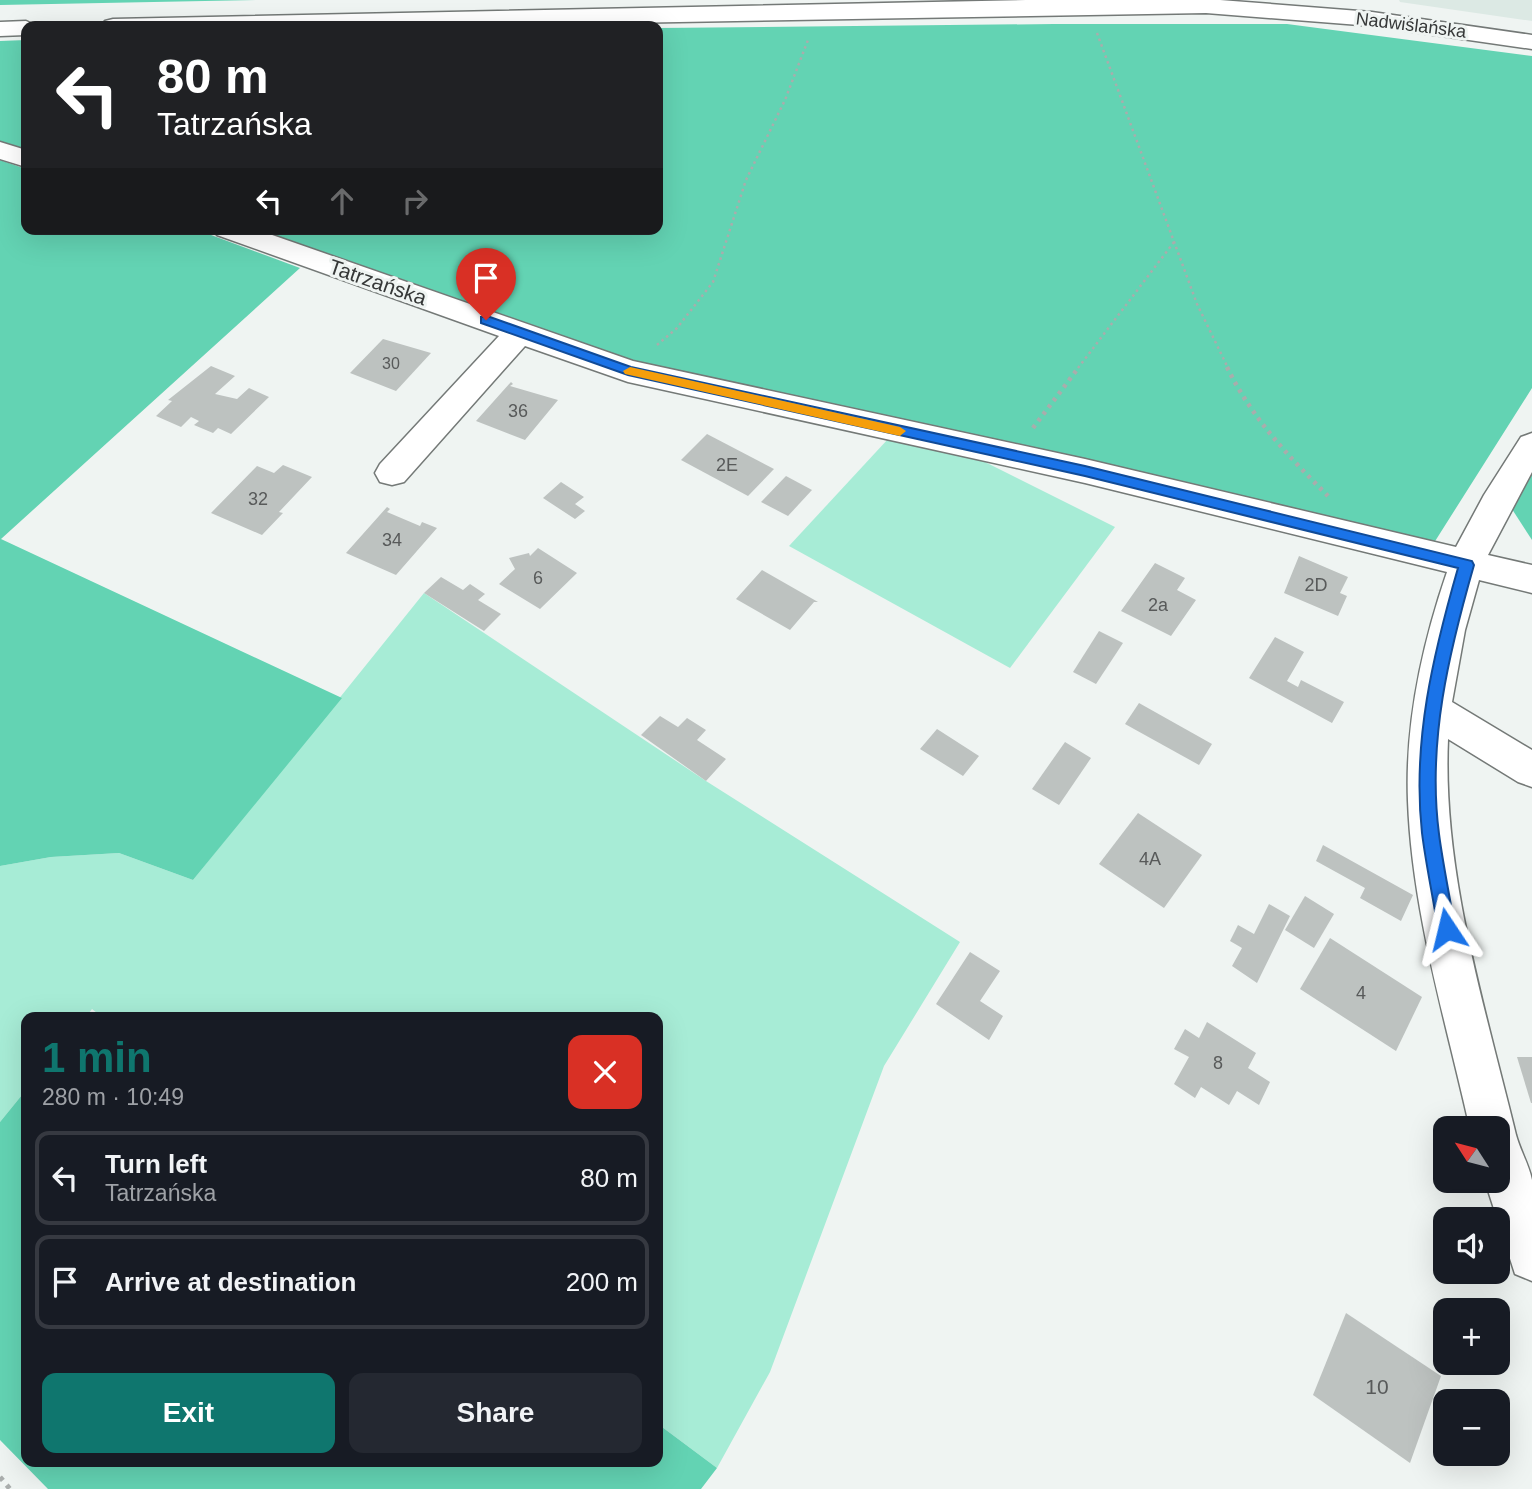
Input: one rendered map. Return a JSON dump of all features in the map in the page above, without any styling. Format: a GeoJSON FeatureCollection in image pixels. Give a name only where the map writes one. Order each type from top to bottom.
{"type":"FeatureCollection","features":[{"type":"Feature","properties":{"kind":"street","name":"Nadwiślańska"},"geometry":{"type":"LineString","coordinates":[[348,21],[1206,6],[1372,19],[1527,40]]}},
{"type":"Feature","properties":{"kind":"street"},"geometry":{"type":"LineString","coordinates":[[0,29],[21,28]]}},
{"type":"Feature","properties":{"kind":"street"},"geometry":{"type":"LineString","coordinates":[[0,150],[21,157]]}},
{"type":"Feature","properties":{"kind":"street","name":"Tatrzańska"},"geometry":{"type":"LineString","coordinates":[[244,235],[628,371],[1085,471],[1532,579]]}},
{"type":"Feature","properties":{"kind":"street"},"geometry":{"type":"LineString","coordinates":[[391,473],[520,332]]}},
{"type":"Feature","properties":{"kind":"street"},"geometry":{"type":"LineString","coordinates":[[1490,1116],[1447,929],[1430,832],[1428,781],[1432,709],[1446,637],[1466,565],[1500,496],[1532,445]]}},
{"type":"Feature","properties":{"kind":"street"},"geometry":{"type":"LineString","coordinates":[[1432,709],[1532,770]]}},
{"type":"Feature","properties":{"kind":"street"},"geometry":{"type":"LineString","coordinates":[[1510,1186],[1532,1257]]}},
{"type":"Feature","properties":{"kind":"path"},"geometry":{"type":"LineString","coordinates":[[628,371],[677,328],[713,282],[746,180],[785,100],[818,11]]}},
{"type":"Feature","properties":{"kind":"path"},"geometry":{"type":"LineString","coordinates":[[1092,22],[1197,304],[1241,398],[1284,453],[1335,503]]}},
{"type":"Feature","properties":{"kind":"path"},"geometry":{"type":"LineString","coordinates":[[1012,456],[1174,242]]}},
{"type":"Feature","properties":{"kind":"path"},"geometry":{"type":"LineString","coordinates":[[0,1478],[10,1489]]}},
{"type":"Feature","properties":{"kind":"shaded area"},"geometry":{"type":"Polygon","coordinates":[[[1399,0],[1532,0],[1532,21],[1400,2],[1399,0]]]}},
{"type":"Feature","properties":{"kind":"green space"},"geometry":{"type":"Polygon","coordinates":[[[0,0],[260,0],[0,5],[0,0]]]}},
{"type":"Feature","properties":{"kind":"green space"},"geometry":{"type":"Polygon","coordinates":[[[1287,24],[1532,56],[1532,388],[1432,546],[624,359],[266,235],[663,235],[663,28],[1287,24]]]}},
{"type":"Feature","properties":{"kind":"green space"},"geometry":{"type":"Polygon","coordinates":[[[21,40],[21,150],[0,143],[0,41],[21,40]]]}},
{"type":"Feature","properties":{"kind":"green space"},"geometry":{"type":"Polygon","coordinates":[[[0,160],[21,167],[21,235],[211,235],[300,268],[1,539],[342,698],[193,880],[119,853],[51,857],[0,866],[0,160]]]}},
{"type":"Feature","properties":{"kind":"green space"},"geometry":{"type":"Polygon","coordinates":[[[888,439],[983,461],[1115,527],[1010,668],[789,546],[888,439]]]}},
{"type":"Feature","properties":{"kind":"green space"},"geometry":{"type":"Polygon","coordinates":[[[1532,471],[1532,540],[1510,506],[1532,471]]]}},
{"type":"Feature","properties":{"kind":"green space"},"geometry":{"type":"Polygon","coordinates":[[[424,593],[706,781],[960,942],[884,1066],[770,1372],[717,1468],[663,1428],[663,1012],[96,1012],[92,1009],[90,1012],[21,1012],[21,1096],[0,1122],[0,866],[51,857],[119,853],[193,880],[424,593]]]}},
{"type":"Feature","properties":{"kind":"green space"},"geometry":{"type":"Polygon","coordinates":[[[21,1096],[21,1461],[0,1440],[0,1122],[21,1096]]]}},
{"type":"Feature","properties":{"kind":"green space"},"geometry":{"type":"Polygon","coordinates":[[[663,1428],[717,1468],[701,1489],[48,1489],[26,1467],[663,1467],[663,1428]]]}},
{"type":"Feature","properties":{"kind":"building"},"geometry":{"type":"Polygon","coordinates":[[[383,339],[431,353],[396,391],[350,373],[383,339]]]}},
{"type":"Feature","properties":{"kind":"building"},"geometry":{"type":"Polygon","coordinates":[[[211,366],[235,376],[215,394],[237,399],[249,388],[269,397],[231,434],[218,428],[213,433],[194,425],[199,421],[191,417],[181,427],[156,416],[172,401],[168,400],[211,366]]]}},
{"type":"Feature","properties":{"kind":"building"},"geometry":{"type":"Polygon","coordinates":[[[511,382],[513,384],[510,386],[558,400],[525,440],[476,421],[511,382]]]}},
{"type":"Feature","properties":{"kind":"building"},"geometry":{"type":"Polygon","coordinates":[[[707,434],[774,469],[748,496],[681,460],[707,434]]]}},
{"type":"Feature","properties":{"kind":"building"},"geometry":{"type":"Polygon","coordinates":[[[283,465],[312,477],[279,512],[283,513],[262,535],[211,513],[257,466],[274,473],[283,465]]]}},
{"type":"Feature","properties":{"kind":"building"},"geometry":{"type":"Polygon","coordinates":[[[786,476],[812,490],[788,516],[761,502],[786,476]]]}},
{"type":"Feature","properties":{"kind":"building"},"geometry":{"type":"Polygon","coordinates":[[[561,482],[584,497],[575,504],[585,511],[575,519],[543,498],[561,482]]]}},
{"type":"Feature","properties":{"kind":"building"},"geometry":{"type":"Polygon","coordinates":[[[387,507],[390,509],[387,512],[420,526],[422,522],[437,528],[396,575],[346,553],[387,507]]]}},
{"type":"Feature","properties":{"kind":"building"},"geometry":{"type":"Polygon","coordinates":[[[538,548],[577,573],[540,609],[499,584],[515,569],[509,558],[529,553],[530,556],[538,548]]]}},
{"type":"Feature","properties":{"kind":"building"},"geometry":{"type":"Polygon","coordinates":[[[1299,556],[1348,577],[1340,593],[1347,596],[1338,616],[1284,593],[1299,556]]]}},
{"type":"Feature","properties":{"kind":"building"},"geometry":{"type":"Polygon","coordinates":[[[1155,563],[1185,578],[1177,590],[1196,600],[1171,636],[1121,611],[1155,563]]]}},
{"type":"Feature","properties":{"kind":"building"},"geometry":{"type":"Polygon","coordinates":[[[762,570],[818,602],[814,602],[790,630],[736,599],[762,570]]]}},
{"type":"Feature","properties":{"kind":"building"},"geometry":{"type":"Polygon","coordinates":[[[441,577],[463,590],[470,584],[485,594],[478,600],[501,614],[484,631],[424,593],[441,577]]]}},
{"type":"Feature","properties":{"kind":"building"},"geometry":{"type":"Polygon","coordinates":[[[1099,631],[1123,643],[1096,684],[1073,672],[1099,631]]]}},
{"type":"Feature","properties":{"kind":"building"},"geometry":{"type":"Polygon","coordinates":[[[1275,637],[1304,652],[1287,681],[1298,687],[1301,680],[1344,702],[1332,723],[1249,678],[1275,637]]]}},
{"type":"Feature","properties":{"kind":"building"},"geometry":{"type":"Polygon","coordinates":[[[1139,703],[1212,744],[1199,765],[1125,724],[1139,703]]]}},
{"type":"Feature","properties":{"kind":"building"},"geometry":{"type":"Polygon","coordinates":[[[660,716],[678,727],[687,718],[706,730],[697,740],[726,759],[706,781],[641,735],[660,716]]]}},
{"type":"Feature","properties":{"kind":"building"},"geometry":{"type":"Polygon","coordinates":[[[937,729],[979,756],[963,776],[920,749],[937,729]]]}},
{"type":"Feature","properties":{"kind":"building"},"geometry":{"type":"Polygon","coordinates":[[[1065,742],[1091,758],[1059,805],[1032,789],[1065,742]]]}},
{"type":"Feature","properties":{"kind":"building"},"geometry":{"type":"Polygon","coordinates":[[[1138,813],[1202,855],[1164,908],[1099,864],[1138,813]]]}},
{"type":"Feature","properties":{"kind":"building"},"geometry":{"type":"Polygon","coordinates":[[[1323,845],[1413,895],[1401,921],[1360,898],[1365,888],[1316,861],[1323,845]]]}},
{"type":"Feature","properties":{"kind":"building"},"geometry":{"type":"Polygon","coordinates":[[[1305,896],[1334,914],[1314,948],[1285,930],[1305,896]]]}},
{"type":"Feature","properties":{"kind":"building"},"geometry":{"type":"Polygon","coordinates":[[[1269,904],[1290,916],[1257,983],[1232,966],[1242,948],[1230,941],[1238,925],[1254,934],[1269,904]]]}},
{"type":"Feature","properties":{"kind":"building"},"geometry":{"type":"Polygon","coordinates":[[[1330,938],[1422,997],[1396,1051],[1300,989],[1330,938]]]}},
{"type":"Feature","properties":{"kind":"building"},"geometry":{"type":"Polygon","coordinates":[[[970,952],[1000,971],[980,1001],[1003,1016],[989,1040],[936,1004],[970,952]]]}},
{"type":"Feature","properties":{"kind":"building"},"geometry":{"type":"Polygon","coordinates":[[[1207,1022],[1256,1053],[1248,1068],[1270,1082],[1259,1105],[1237,1091],[1229,1105],[1201,1087],[1195,1098],[1174,1084],[1189,1057],[1174,1049],[1185,1029],[1199,1038],[1207,1022]]]}},
{"type":"Feature","properties":{"kind":"building"},"geometry":{"type":"Polygon","coordinates":[[[1517,1057],[1532,1057],[1532,1103],[1531,1103],[1517,1057]]]}},
{"type":"Feature","properties":{"kind":"building"},"geometry":{"type":"Polygon","coordinates":[[[1346,1313],[1433,1371],[1433,1375],[1441,1376],[1436,1389],[1433,1389],[1433,1398],[1410,1463],[1313,1395],[1346,1313]]]}},
{"type":"Feature","properties":{"kind":"slow traffic"},"geometry":{"type":"LineString","coordinates":[[630,371],[900,431]]}},
{"type":"Feature","properties":{"kind":"route"},"geometry":{"type":"LineString","coordinates":[[486,320],[628,371],[1085,471],[1466,565],[1446,637],[1432,709],[1428,781],[1430,832],[1447,929]]}}]}
